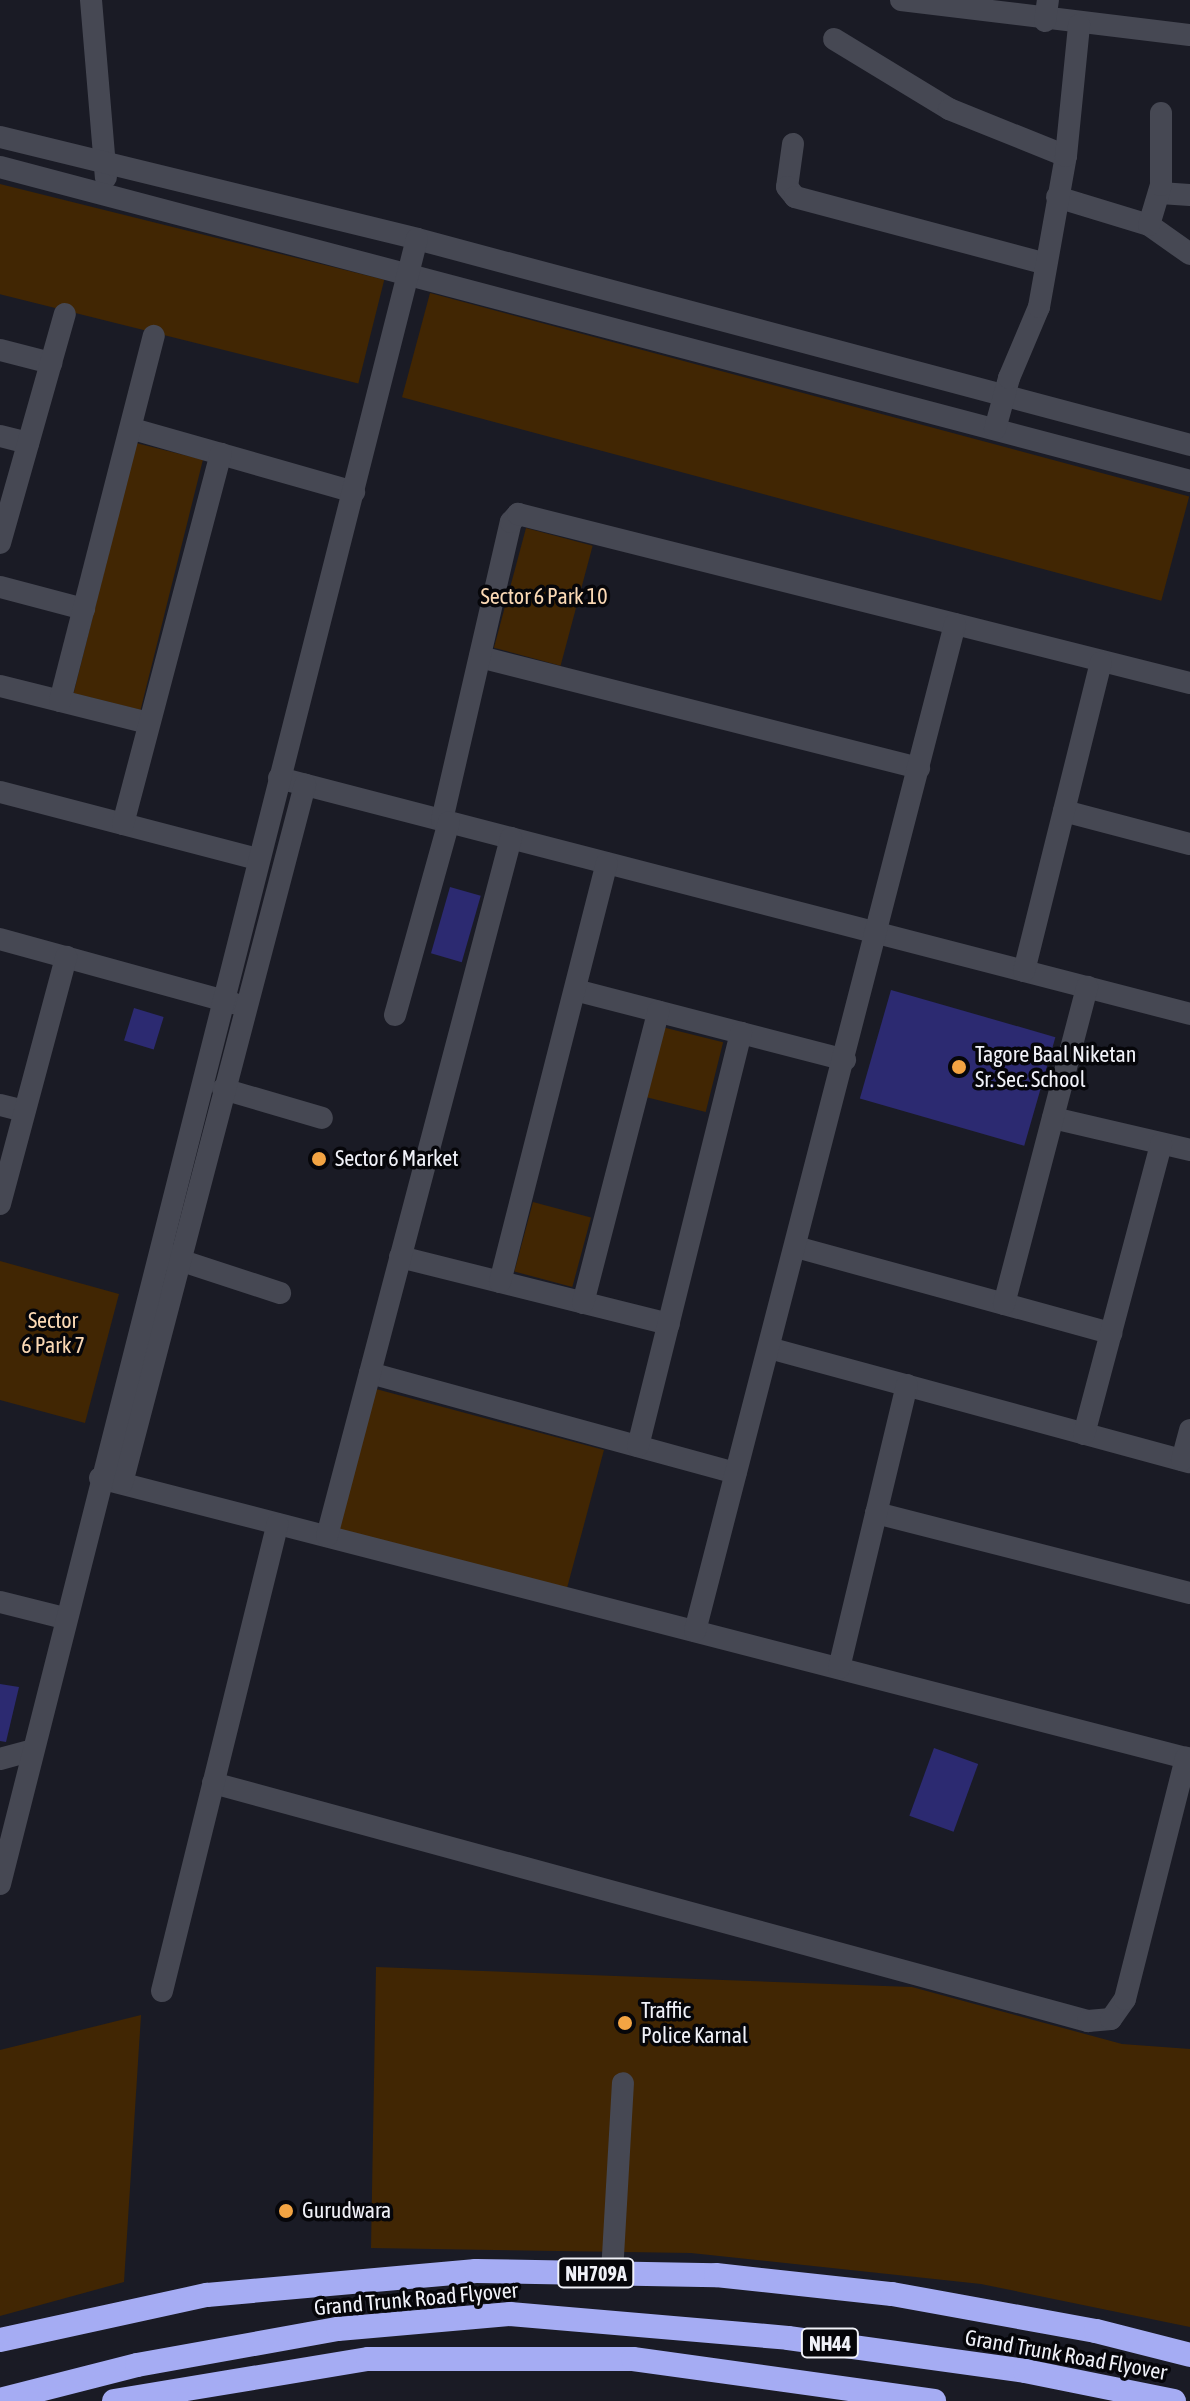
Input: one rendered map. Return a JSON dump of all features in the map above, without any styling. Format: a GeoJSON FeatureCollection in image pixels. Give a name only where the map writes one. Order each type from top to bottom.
{"type":"FeatureCollection","features":[{"type":"Feature","properties":{"kind":"highway","name":"NH709A"},"geometry":{"type":"LineString","coordinates":[[0,2340],[207,2295],[277,2286],[476,2271],[716,2275],[892,2294],[1096,2331],[1190,2355]]}},
{"type":"Feature","properties":{"kind":"highway","name":"Grand Trunk Road Flyover"},"geometry":{"type":"LineString","coordinates":[[0,2400],[137,2365],[338,2329],[510,2314],[788,2338],[1025,2371],[1174,2401]]}},
{"type":"Feature","properties":{"kind":"highway","name":"NH44"},"geometry":{"type":"LineString","coordinates":[[114,2401],[368,2359],[633,2359],[934,2401]]}},
{"type":"Feature","properties":{"kind":"street"},"geometry":{"type":"LineString","coordinates":[[91,0],[107,165],[104,194]]}},
{"type":"Feature","properties":{"kind":"street"},"geometry":{"type":"LineString","coordinates":[[901,0],[1046,10],[1079,25],[1190,35]]}},
{"type":"Feature","properties":{"kind":"street"},"geometry":{"type":"LineString","coordinates":[[995,429],[1003,396],[1036,319],[1043,263],[1066,156],[1079,25]]}},
{"type":"Feature","properties":{"kind":"street"},"geometry":{"type":"LineString","coordinates":[[834,39],[949,109],[1066,156]]}},
{"type":"Feature","properties":{"kind":"street"},"geometry":{"type":"LineString","coordinates":[[1149,225],[1160,193],[1161,113]]}},
{"type":"Feature","properties":{"kind":"street"},"geometry":{"type":"LineString","coordinates":[[0,137],[417,239],[1190,445]]}},
{"type":"Feature","properties":{"kind":"street"},"geometry":{"type":"LineString","coordinates":[[793,144],[787,187],[795,197],[1043,263]]}},
{"type":"Feature","properties":{"kind":"street"},"geometry":{"type":"LineString","coordinates":[[0,167],[408,278],[1190,481]]}},
{"type":"Feature","properties":{"kind":"street"},"geometry":{"type":"LineString","coordinates":[[1160,193],[1190,195]]}},
{"type":"Feature","properties":{"kind":"street"},"geometry":{"type":"LineString","coordinates":[[1057,197],[1149,225],[1190,254]]}},
{"type":"Feature","properties":{"kind":"street"},"geometry":{"type":"LineString","coordinates":[[111,1481],[158,1254],[417,239]]}},
{"type":"Feature","properties":{"kind":"street"},"geometry":{"type":"LineString","coordinates":[[0,543],[65,314]]}},
{"type":"Feature","properties":{"kind":"street"},"geometry":{"type":"LineString","coordinates":[[60,701],[133,429],[154,336]]}},
{"type":"Feature","properties":{"kind":"street"},"geometry":{"type":"LineString","coordinates":[[0,350],[51,363]]}},
{"type":"Feature","properties":{"kind":"street"},"geometry":{"type":"LineString","coordinates":[[133,429],[354,492]]}},
{"type":"Feature","properties":{"kind":"street"},"geometry":{"type":"LineString","coordinates":[[0,436],[28,443]]}},
{"type":"Feature","properties":{"kind":"street"},"geometry":{"type":"LineString","coordinates":[[123,824],[221,454]]}},
{"type":"Feature","properties":{"kind":"street"},"geometry":{"type":"LineString","coordinates":[[395,1015],[446,821],[511,522],[518,514],[1190,683]]}},
{"type":"Feature","properties":{"kind":"street"},"geometry":{"type":"LineString","coordinates":[[0,587],[84,609]]}},
{"type":"Feature","properties":{"kind":"street"},"geometry":{"type":"LineString","coordinates":[[695,1631],[845,1060],[955,624]]}},
{"type":"Feature","properties":{"kind":"street"},"geometry":{"type":"LineString","coordinates":[[480,657],[919,768]]}},
{"type":"Feature","properties":{"kind":"street"},"geometry":{"type":"LineString","coordinates":[[1024,971],[1101,662]]}},
{"type":"Feature","properties":{"kind":"street"},"geometry":{"type":"LineString","coordinates":[[0,686],[148,723]]}},
{"type":"Feature","properties":{"kind":"street"},"geometry":{"type":"LineString","coordinates":[[279,778],[1190,1014]]}},
{"type":"Feature","properties":{"kind":"street"},"geometry":{"type":"LineString","coordinates":[[0,1884],[64,1618],[111,1481],[180,1260],[305,785]]}},
{"type":"Feature","properties":{"kind":"street"},"geometry":{"type":"LineString","coordinates":[[0,792],[258,859]]}},
{"type":"Feature","properties":{"kind":"street"},"geometry":{"type":"LineString","coordinates":[[1064,811],[1190,844]]}},
{"type":"Feature","properties":{"kind":"street"},"geometry":{"type":"LineString","coordinates":[[327,1536],[511,838]]}},
{"type":"Feature","properties":{"kind":"street"},"geometry":{"type":"LineString","coordinates":[[500,1282],[607,863]]}},
{"type":"Feature","properties":{"kind":"street"},"geometry":{"type":"LineString","coordinates":[[0,939],[246,1006]]}},
{"type":"Feature","properties":{"kind":"street"},"geometry":{"type":"LineString","coordinates":[[0,1204],[66,957]]}},
{"type":"Feature","properties":{"kind":"street"},"geometry":{"type":"LineString","coordinates":[[1004,1304],[1087,987]]}},
{"type":"Feature","properties":{"kind":"street"},"geometry":{"type":"LineString","coordinates":[[575,990],[845,1060]]}},
{"type":"Feature","properties":{"kind":"street"},"geometry":{"type":"LineString","coordinates":[[583,1303],[658,1012]]}},
{"type":"Feature","properties":{"kind":"street"},"geometry":{"type":"LineString","coordinates":[[638,1446],[741,1033]]}},
{"type":"Feature","properties":{"kind":"street"},"geometry":{"type":"LineString","coordinates":[[223,1089],[322,1118]]}},
{"type":"Feature","properties":{"kind":"street"},"geometry":{"type":"LineString","coordinates":[[0,1105],[24,1111]]}},
{"type":"Feature","properties":{"kind":"street"},"geometry":{"type":"LineString","coordinates":[[1053,1118],[1190,1150]]}},
{"type":"Feature","properties":{"kind":"street"},"geometry":{"type":"LineString","coordinates":[[1084,1434],[1161,1144]]}},
{"type":"Feature","properties":{"kind":"street"},"geometry":{"type":"LineString","coordinates":[[796,1247],[1111,1333]]}},
{"type":"Feature","properties":{"kind":"street"},"geometry":{"type":"LineString","coordinates":[[158,1254],[280,1293]]}},
{"type":"Feature","properties":{"kind":"street"},"geometry":{"type":"LineString","coordinates":[[400,1257],[669,1324]]}},
{"type":"Feature","properties":{"kind":"street"},"geometry":{"type":"LineString","coordinates":[[769,1348],[1186,1461],[1190,1430]]}},
{"type":"Feature","properties":{"kind":"street"},"geometry":{"type":"LineString","coordinates":[[370,1373],[736,1473]]}},
{"type":"Feature","properties":{"kind":"street"},"geometry":{"type":"LineString","coordinates":[[839,1668],[907,1385]]}},
{"type":"Feature","properties":{"kind":"street"},"geometry":{"type":"LineString","coordinates":[[111,1481],[1188,1758],[1125,1999],[1111,2019],[1088,2021],[213,1783]]}},
{"type":"Feature","properties":{"kind":"street"},"geometry":{"type":"LineString","coordinates":[[876,1513],[1190,1593]]}},
{"type":"Feature","properties":{"kind":"street"},"geometry":{"type":"LineString","coordinates":[[162,1991],[278,1524]]}},
{"type":"Feature","properties":{"kind":"street"},"geometry":{"type":"LineString","coordinates":[[0,1602],[64,1618]]}},
{"type":"Feature","properties":{"kind":"street"},"geometry":{"type":"LineString","coordinates":[[0,1759],[30,1751]]}},
{"type":"Feature","properties":{"kind":"street"},"geometry":{"type":"LineString","coordinates":[[612,2273],[623,2083]]}},
{"type":"Feature","properties":{"kind":"green space"},"geometry":{"type":"Polygon","coordinates":[[[0,184],[384,280],[358,384],[0,294],[0,184]]]}},
{"type":"Feature","properties":{"kind":"green space"},"geometry":{"type":"Polygon","coordinates":[[[430,293],[1189,496],[1161,601],[402,397],[430,293]]]}},
{"type":"Feature","properties":{"kind":"green space"},"geometry":{"type":"Polygon","coordinates":[[[136,443],[203,460],[141,710],[74,693],[136,443]]]}},
{"type":"Feature","properties":{"kind":"green space","name":"Sector 6 Park 10"},"geometry":{"type":"Polygon","coordinates":[[[526,528],[593,546],[561,666],[494,648],[526,528]]]}},
{"type":"Feature","properties":{"kind":"green space"},"geometry":{"type":"Polygon","coordinates":[[[662,1027],[723,1042],[706,1112],[645,1097],[662,1027]]]}},
{"type":"Feature","properties":{"kind":"green space"},"geometry":{"type":"Polygon","coordinates":[[[533,1202],[591,1218],[572,1287],[514,1272],[533,1202]]]}},
{"type":"Feature","properties":{"kind":"green space","name":"Sector 6 Park 7"},"geometry":{"type":"Polygon","coordinates":[[[0,1261],[119,1294],[85,1423],[0,1400],[0,1261]]]}},
{"type":"Feature","properties":{"kind":"green space"},"geometry":{"type":"Polygon","coordinates":[[[376,1389],[604,1450],[566,1590],[338,1529],[376,1389]]]}},
{"type":"Feature","properties":{"kind":"green space"},"geometry":{"type":"Polygon","coordinates":[[[376,1967],[912,1987],[1122,2044],[1190,2049],[1190,2327],[981,2284],[691,2253],[371,2248],[376,1967]]]}},
{"type":"Feature","properties":{"kind":"green space"},"geometry":{"type":"Polygon","coordinates":[[[141,2015],[124,2282],[0,2316],[0,2050],[141,2015]]]}},
{"type":"Feature","properties":{"kind":"building"},"geometry":{"type":"Polygon","coordinates":[[[450,887],[481,896],[462,962],[431,953],[450,887]]]}},
{"type":"Feature","properties":{"kind":"building","name":"Tagore Baal Niketan Sr. Sec. School"},"geometry":{"type":"Polygon","coordinates":[[[891,990],[1055,1037],[1024,1146],[860,1099],[891,990]]]}},
{"type":"Feature","properties":{"kind":"building"},"geometry":{"type":"Polygon","coordinates":[[[134,1008],[164,1017],[154,1050],[124,1041],[134,1008]]]}},
{"type":"Feature","properties":{"kind":"building"},"geometry":{"type":"Polygon","coordinates":[[[0,1684],[19,1687],[6,1742],[0,1741],[0,1684]]]}},
{"type":"Feature","properties":{"kind":"building"},"geometry":{"type":"Polygon","coordinates":[[[934,1748],[978,1764],[954,1832],[909,1816],[934,1748]]]}},
{"type":"Feature","properties":{"kind":"place","name":"Tagore Baal Niketan Sr. Sec. School"},"geometry":{"type":"Point","coordinates":[959,1067]}},
{"type":"Feature","properties":{"kind":"place","name":"Sector 6 Market"},"geometry":{"type":"Point","coordinates":[319,1159]}},
{"type":"Feature","properties":{"kind":"place","name":"Traffic Police Karnal"},"geometry":{"type":"Point","coordinates":[625,2023]}},
{"type":"Feature","properties":{"kind":"place","name":"Gurudwara"},"geometry":{"type":"Point","coordinates":[286,2211]}}]}
